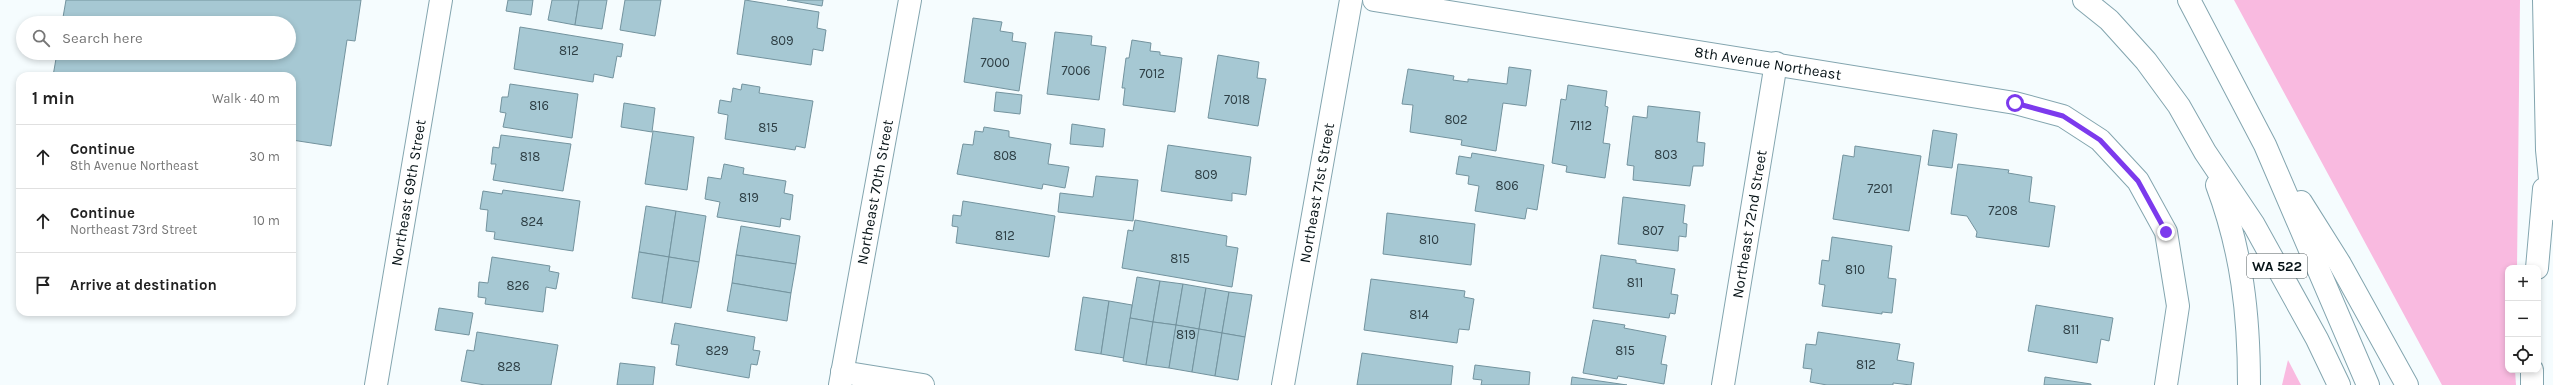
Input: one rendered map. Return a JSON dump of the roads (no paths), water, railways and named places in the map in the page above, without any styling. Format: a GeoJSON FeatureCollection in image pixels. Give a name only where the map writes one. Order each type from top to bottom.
{"type":"FeatureCollection","features":[{"type":"Feature","properties":{"kind":"main road","name":"Northeast 69th Street"},"geometry":{"type":"LineString","coordinates":[[376,385],[441,0]]}},
{"type":"Feature","properties":{"kind":"main road","name":"Northeast 70th Street"},"geometry":{"type":"LineString","coordinates":[[841,379],[910,0]]}},
{"type":"Feature","properties":{"kind":"main road","name":"Northeast 71st Street"},"geometry":{"type":"LineString","coordinates":[[1283,385],[1351,0]]}},
{"type":"Feature","properties":{"kind":"main road","name":"8th Avenue Northeast"},"geometry":{"type":"LineString","coordinates":[[1374,0],[1776,63],[2015,103],[2063,116],[2100,140],[2138,181],[2166,232],[2178,306],[2166,385]]}},
{"type":"Feature","properties":{"kind":"main road","name":"WA 522"},"geometry":{"type":"LineString","coordinates":[[2084,0],[2109,20],[2146,61],[2179,106],[2205,152],[2254,225],[2317,339],[2339,385]]}},
{"type":"Feature","properties":{"kind":"main road"},"geometry":{"type":"LineString","coordinates":[[2189,0],[2265,145],[2368,385]]}},
{"type":"Feature","properties":{"kind":"main road"},"geometry":{"type":"LineString","coordinates":[[2544,0],[2547,150],[2553,209]]}},
{"type":"Feature","properties":{"kind":"main road","name":"Northeast 72nd Street"},"geometry":{"type":"LineString","coordinates":[[1723,385],[1776,63]]}},
{"type":"Feature","properties":{"kind":"main road"},"geometry":{"type":"LineString","coordinates":[[2265,145],[2340,264],[2407,385]]}},
{"type":"Feature","properties":{"kind":"main road"},"geometry":{"type":"LineString","coordinates":[[2537,265],[2547,150]]}},
{"type":"Feature","properties":{"kind":"main road"},"geometry":{"type":"LineString","coordinates":[[2205,152],[2227,211],[2242,268],[2249,327],[2249,385]]}},
{"type":"Feature","properties":{"kind":"main road"},"geometry":{"type":"LineString","coordinates":[[2532,373],[2532,385]]}},
{"type":"Feature","properties":{"kind":"main road"},"geometry":{"type":"LineString","coordinates":[[841,379],[923,385]]}}]}
